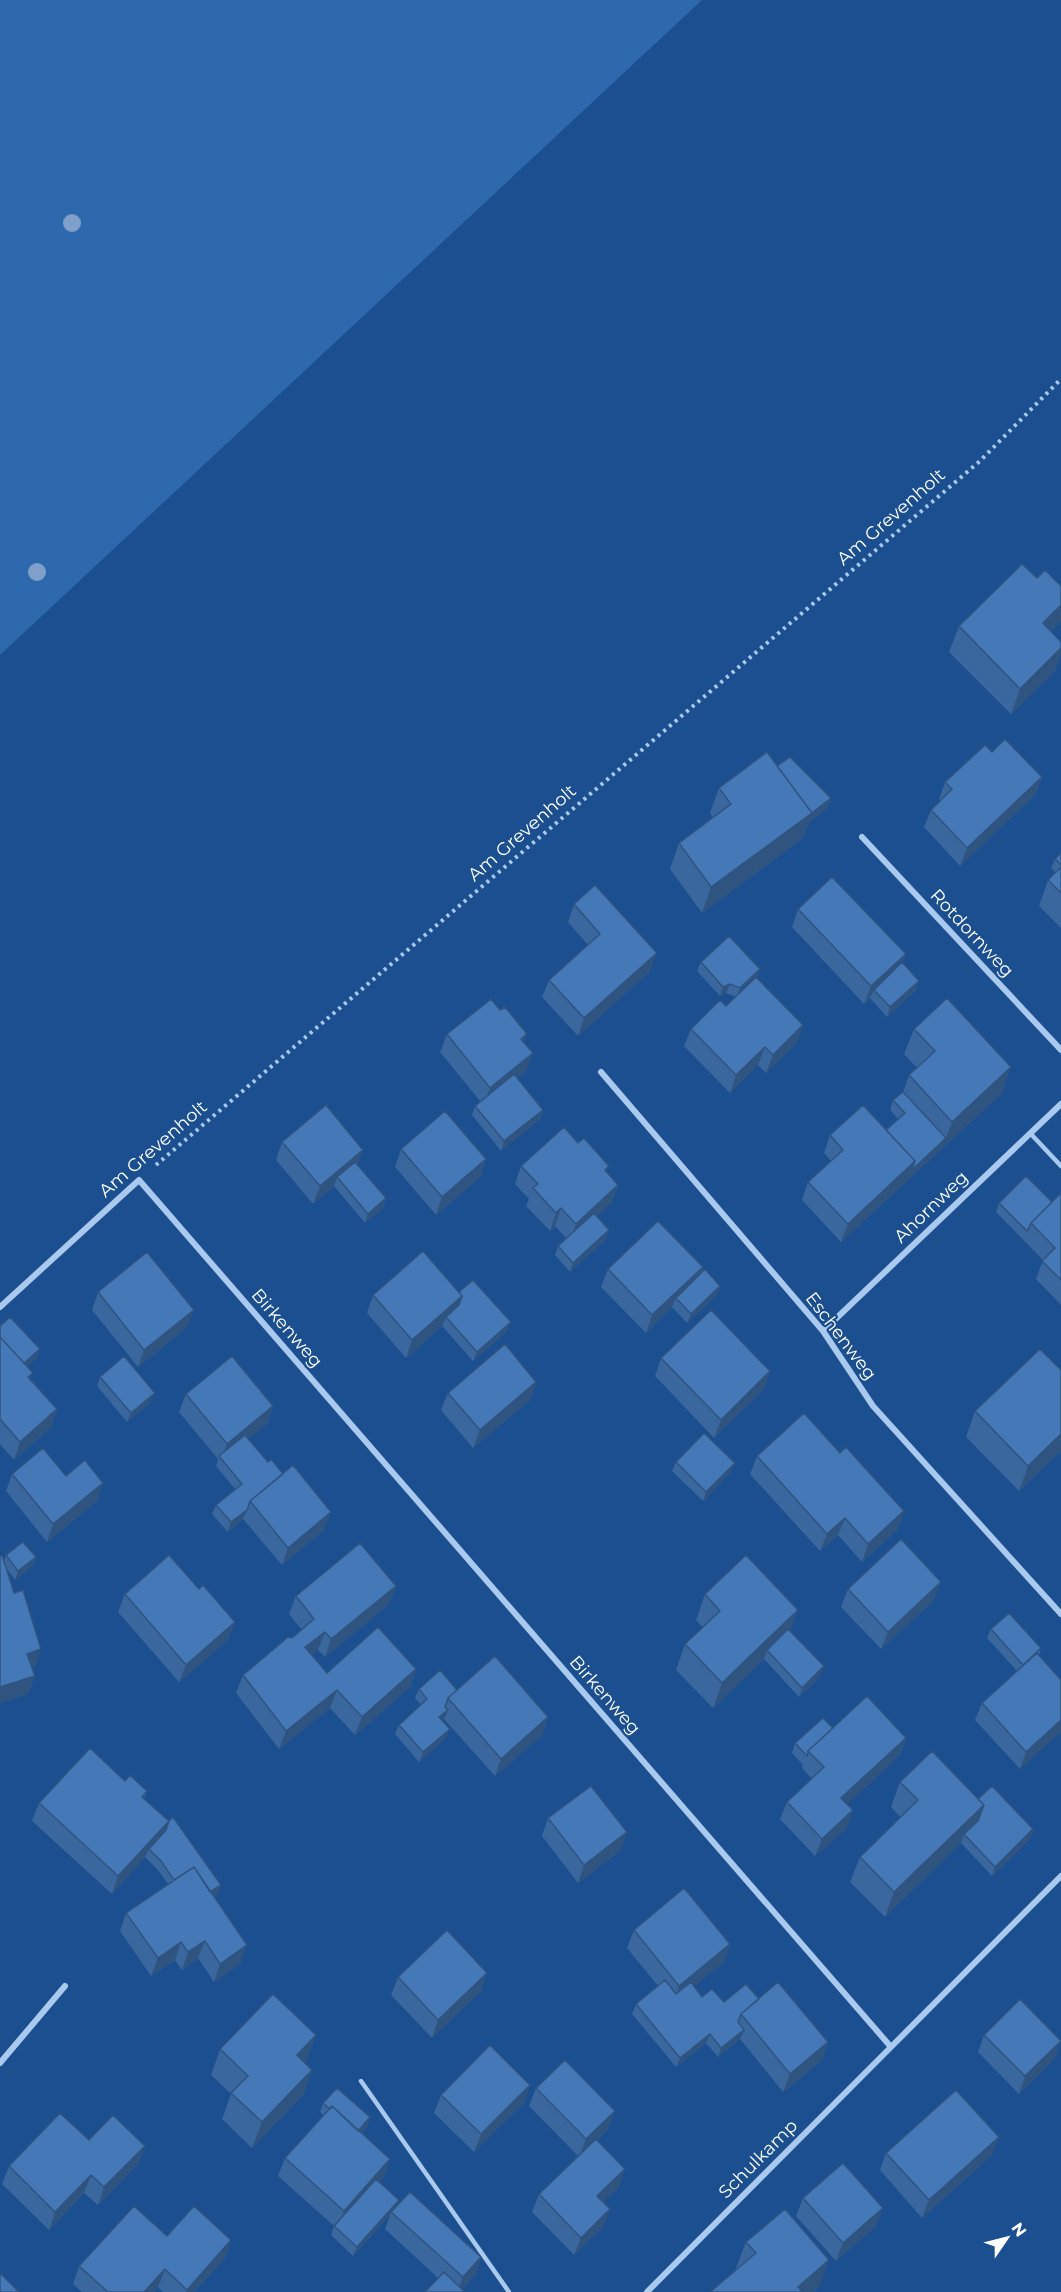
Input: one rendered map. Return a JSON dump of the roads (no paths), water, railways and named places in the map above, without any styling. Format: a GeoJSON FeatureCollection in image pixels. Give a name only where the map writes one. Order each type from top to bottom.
{"type":"FeatureCollection","features":[{"type":"Feature","properties":{"kind":"street","name":"Rotdornweg"},"geometry":{"type":"LineString","coordinates":[[862,837],[1061,1050]]}},
{"type":"Feature","properties":{"kind":"street","name":"Eschenweg"},"geometry":{"type":"LineString","coordinates":[[601,1072],[823,1331],[873,1406],[1061,1614]]}},
{"type":"Feature","properties":{"kind":"street","name":"Ahornweg"},"geometry":{"type":"LineString","coordinates":[[823,1331],[1061,1104]]}},
{"type":"Feature","properties":{"kind":"street","name":"Am Grevenholt"},"geometry":{"type":"LineString","coordinates":[[0,1307],[139,1180]]}},
{"type":"Feature","properties":{"kind":"street","name":"Birkenweg"},"geometry":{"type":"LineString","coordinates":[[139,1180],[891,2047]]}},
{"type":"Feature","properties":{"kind":"street"},"geometry":{"type":"LineString","coordinates":[[891,2047],[1061,1876]]}},
{"type":"Feature","properties":{"kind":"street"},"geometry":{"type":"LineString","coordinates":[[0,2063],[65,1986]]}},
{"type":"Feature","properties":{"kind":"street","name":"Schulkamp"},"geometry":{"type":"LineString","coordinates":[[647,2292],[891,2047]]}},
{"type":"Feature","properties":{"kind":"lane"},"geometry":{"type":"LineString","coordinates":[[1030,1133],[1061,1166]]}},
{"type":"Feature","properties":{"kind":"lane"},"geometry":{"type":"LineString","coordinates":[[361,2081],[509,2292]]}}]}
